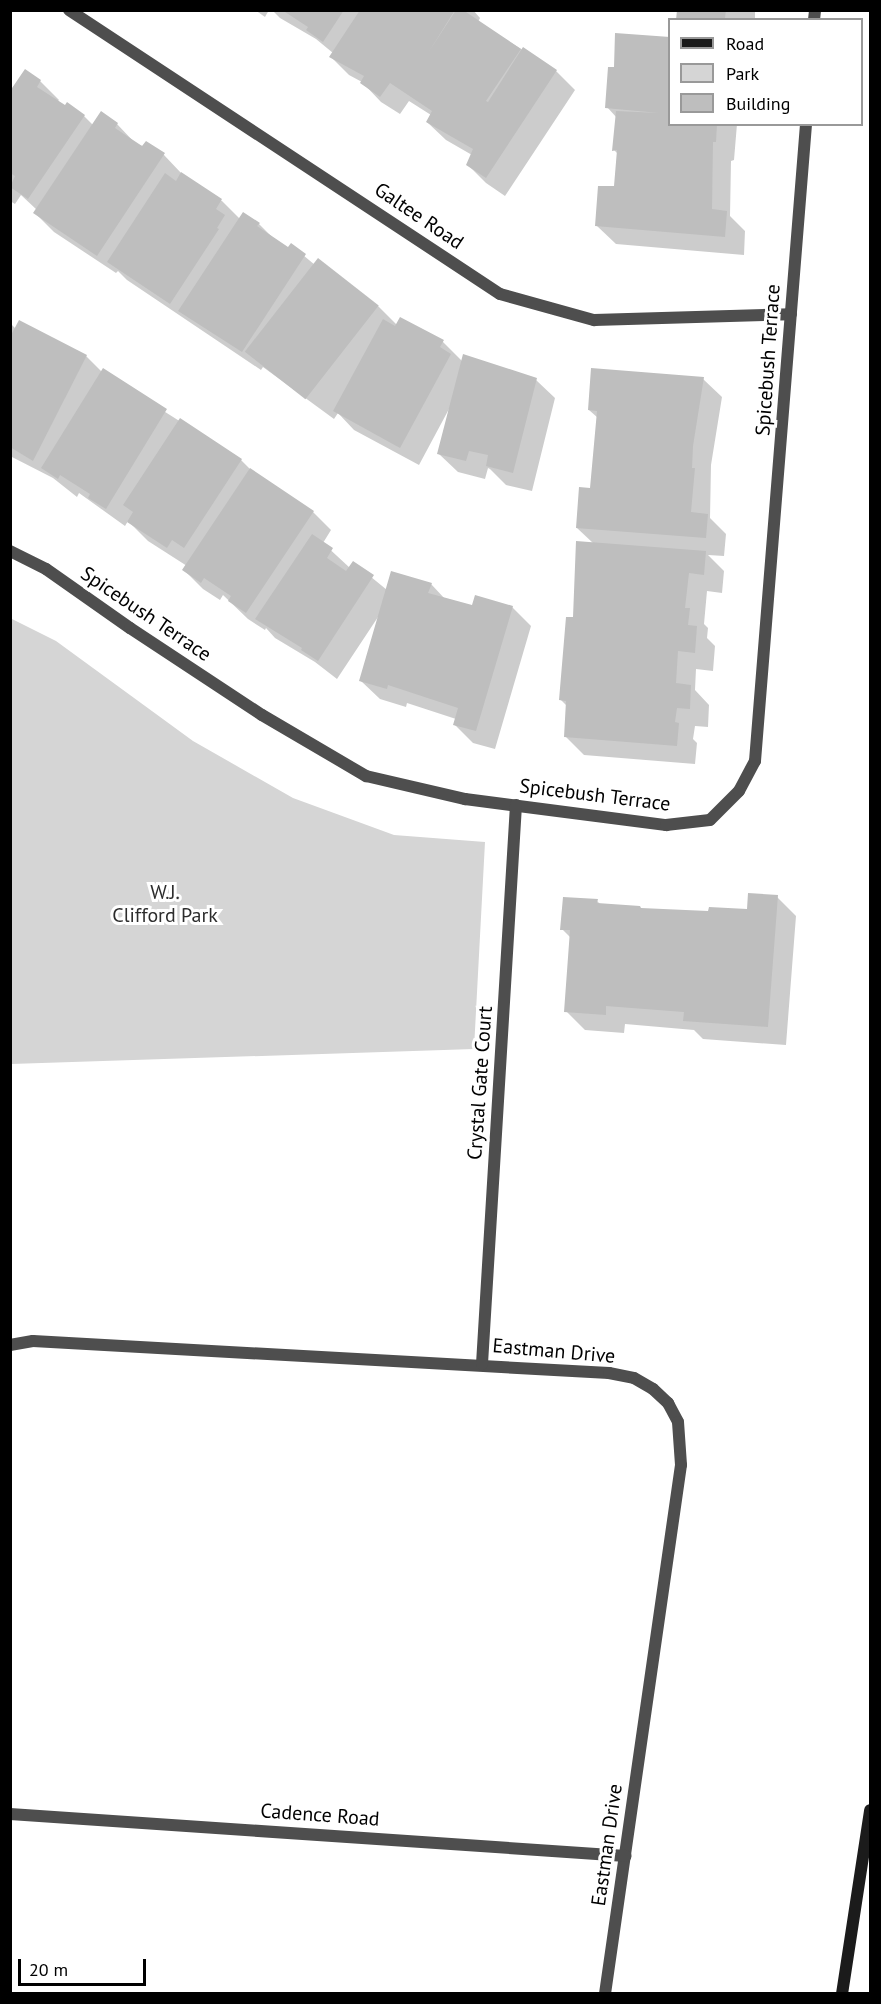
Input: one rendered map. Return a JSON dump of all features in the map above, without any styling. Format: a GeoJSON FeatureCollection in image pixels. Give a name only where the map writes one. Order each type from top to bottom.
{"type":"FeatureCollection","features":[{"type":"Feature","properties":{"kind":"main road"},"geometry":{"type":"LineString","coordinates":[[842,1994],[870,1810]]}},
{"type":"Feature","properties":{"kind":"street","name":"Galtee Road"},"geometry":{"type":"LineString","coordinates":[[69,10],[500,294],[594,320],[791,314]]}},
{"type":"Feature","properties":{"kind":"street","name":"Spicebush Terrace"},"geometry":{"type":"LineString","coordinates":[[10,551],[46,569],[262,716],[366,776],[465,799],[666,825],[710,820],[739,791],[756,761],[806,126]]}},
{"type":"Feature","properties":{"kind":"street","name":"Crystal Gate Court"},"geometry":{"type":"LineString","coordinates":[[482,1364],[516,805]]}},
{"type":"Feature","properties":{"kind":"street","name":"Eastman Drive"},"geometry":{"type":"LineString","coordinates":[[10,1345],[33,1341],[609,1372],[634,1378],[653,1389],[668,1403],[678,1422],[681,1465],[605,1994]]}},
{"type":"Feature","properties":{"kind":"street","name":"Cadence Road"},"geometry":{"type":"LineString","coordinates":[[10,1814],[626,1856]]}},
{"type":"Feature","properties":{"kind":"green space","name":"W.J. Clifford Park"},"geometry":{"type":"Polygon","coordinates":[[[10,618],[56,641],[193,741],[293,798],[394,835],[485,842],[474,1049],[11,1064],[10,618]]]}},
{"type":"Feature","properties":{"kind":"building"},"geometry":{"type":"Polygon","coordinates":[[[282,10],[344,10],[323,42],[306,30],[308,27],[282,10]]]}},
{"type":"Feature","properties":{"kind":"building"},"geometry":{"type":"Polygon","coordinates":[[[360,10],[455,10],[428,53],[456,10],[463,10],[521,49],[486,101],[488,102],[523,47],[557,70],[486,178],[466,165],[473,149],[426,122],[432,111],[390,83],[380,97],[360,83],[364,76],[329,57],[360,10]]]}},
{"type":"Feature","properties":{"kind":"building"},"geometry":{"type":"Polygon","coordinates":[[[677,10],[726,10],[725,18],[676,18],[677,10]]]}},
{"type":"Feature","properties":{"kind":"building"},"geometry":{"type":"Polygon","coordinates":[[[615,33],[668,37],[668,126],[717,126],[716,142],[713,142],[712,209],[727,211],[725,237],[595,226],[598,186],[614,186],[617,150],[612,151],[616,111],[659,113],[605,108],[608,67],[614,67],[615,33]]]}},
{"type":"Feature","properties":{"kind":"building"},"geometry":{"type":"Polygon","coordinates":[[[25,69],[41,80],[37,87],[65,105],[67,102],[85,115],[28,199],[10,187],[15,176],[10,173],[10,91],[25,69]]]}},
{"type":"Feature","properties":{"kind":"building"},"geometry":{"type":"Polygon","coordinates":[[[101,111],[118,123],[115,128],[142,146],[146,141],[165,153],[97,256],[33,213],[101,111]]]}},
{"type":"Feature","properties":{"kind":"building"},"geometry":{"type":"Polygon","coordinates":[[[181,172],[222,199],[216,209],[225,215],[217,228],[219,229],[170,304],[107,262],[165,173],[176,181],[181,172]]]}},
{"type":"Feature","properties":{"kind":"building"},"geometry":{"type":"Polygon","coordinates":[[[243,212],[260,223],[257,226],[288,247],[291,243],[306,254],[242,352],[178,311],[243,212]]]}},
{"type":"Feature","properties":{"kind":"building"},"geometry":{"type":"Polygon","coordinates":[[[318,258],[379,305],[305,399],[245,352],[318,258]]]}},
{"type":"Feature","properties":{"kind":"building"},"geometry":{"type":"Polygon","coordinates":[[[400,317],[444,340],[440,347],[451,354],[400,448],[333,411],[383,319],[395,326],[400,317]]]}},
{"type":"Feature","properties":{"kind":"building"},"geometry":{"type":"Polygon","coordinates":[[[19,320],[87,355],[33,461],[10,447],[10,337],[19,320]]]}},
{"type":"Feature","properties":{"kind":"building"},"geometry":{"type":"Polygon","coordinates":[[[463,354],[537,378],[513,473],[486,466],[488,455],[469,451],[466,461],[437,454],[463,354]]]}},
{"type":"Feature","properties":{"kind":"building"},"geometry":{"type":"Polygon","coordinates":[[[103,368],[167,409],[106,509],[88,498],[90,494],[60,475],[58,479],[41,468],[103,368]]]}},
{"type":"Feature","properties":{"kind":"building"},"geometry":{"type":"Polygon","coordinates":[[[591,368],[704,377],[693,446],[692,468],[695,468],[691,512],[708,514],[706,538],[576,528],[579,487],[590,488],[597,411],[588,410],[591,368]]]}},
{"type":"Feature","properties":{"kind":"building"},"geometry":{"type":"Polygon","coordinates":[[[180,418],[242,459],[184,548],[172,540],[167,548],[127,522],[133,512],[123,505],[180,418]]]}},
{"type":"Feature","properties":{"kind":"building"},"geometry":{"type":"Polygon","coordinates":[[[250,468],[314,511],[246,613],[228,601],[231,596],[204,578],[201,583],[182,570],[250,468]]]}},
{"type":"Feature","properties":{"kind":"building"},"geometry":{"type":"Polygon","coordinates":[[[312,534],[333,548],[327,558],[346,571],[353,561],[374,575],[318,661],[301,650],[302,648],[255,619],[312,534]]]}},
{"type":"Feature","properties":{"kind":"building"},"geometry":{"type":"Polygon","coordinates":[[[576,541],[706,551],[704,575],[689,573],[685,608],[690,608],[688,625],[697,626],[695,653],[678,651],[676,683],[691,685],[690,709],[677,708],[675,722],[679,723],[677,746],[564,737],[566,701],[559,700],[566,617],[573,617],[576,541]]]}},
{"type":"Feature","properties":{"kind":"building"},"geometry":{"type":"Polygon","coordinates":[[[391,571],[432,583],[428,593],[472,605],[475,595],[513,606],[476,731],[453,725],[458,708],[388,685],[387,689],[359,681],[391,571]]]}},
{"type":"Feature","properties":{"kind":"building"},"geometry":{"type":"Polygon","coordinates":[[[748,893],[778,895],[768,1027],[683,1021],[684,1012],[606,1006],[606,1015],[564,1012],[570,930],[560,930],[563,897],[598,899],[597,903],[640,906],[641,908],[708,911],[709,907],[747,909],[748,893]]]}}]}
